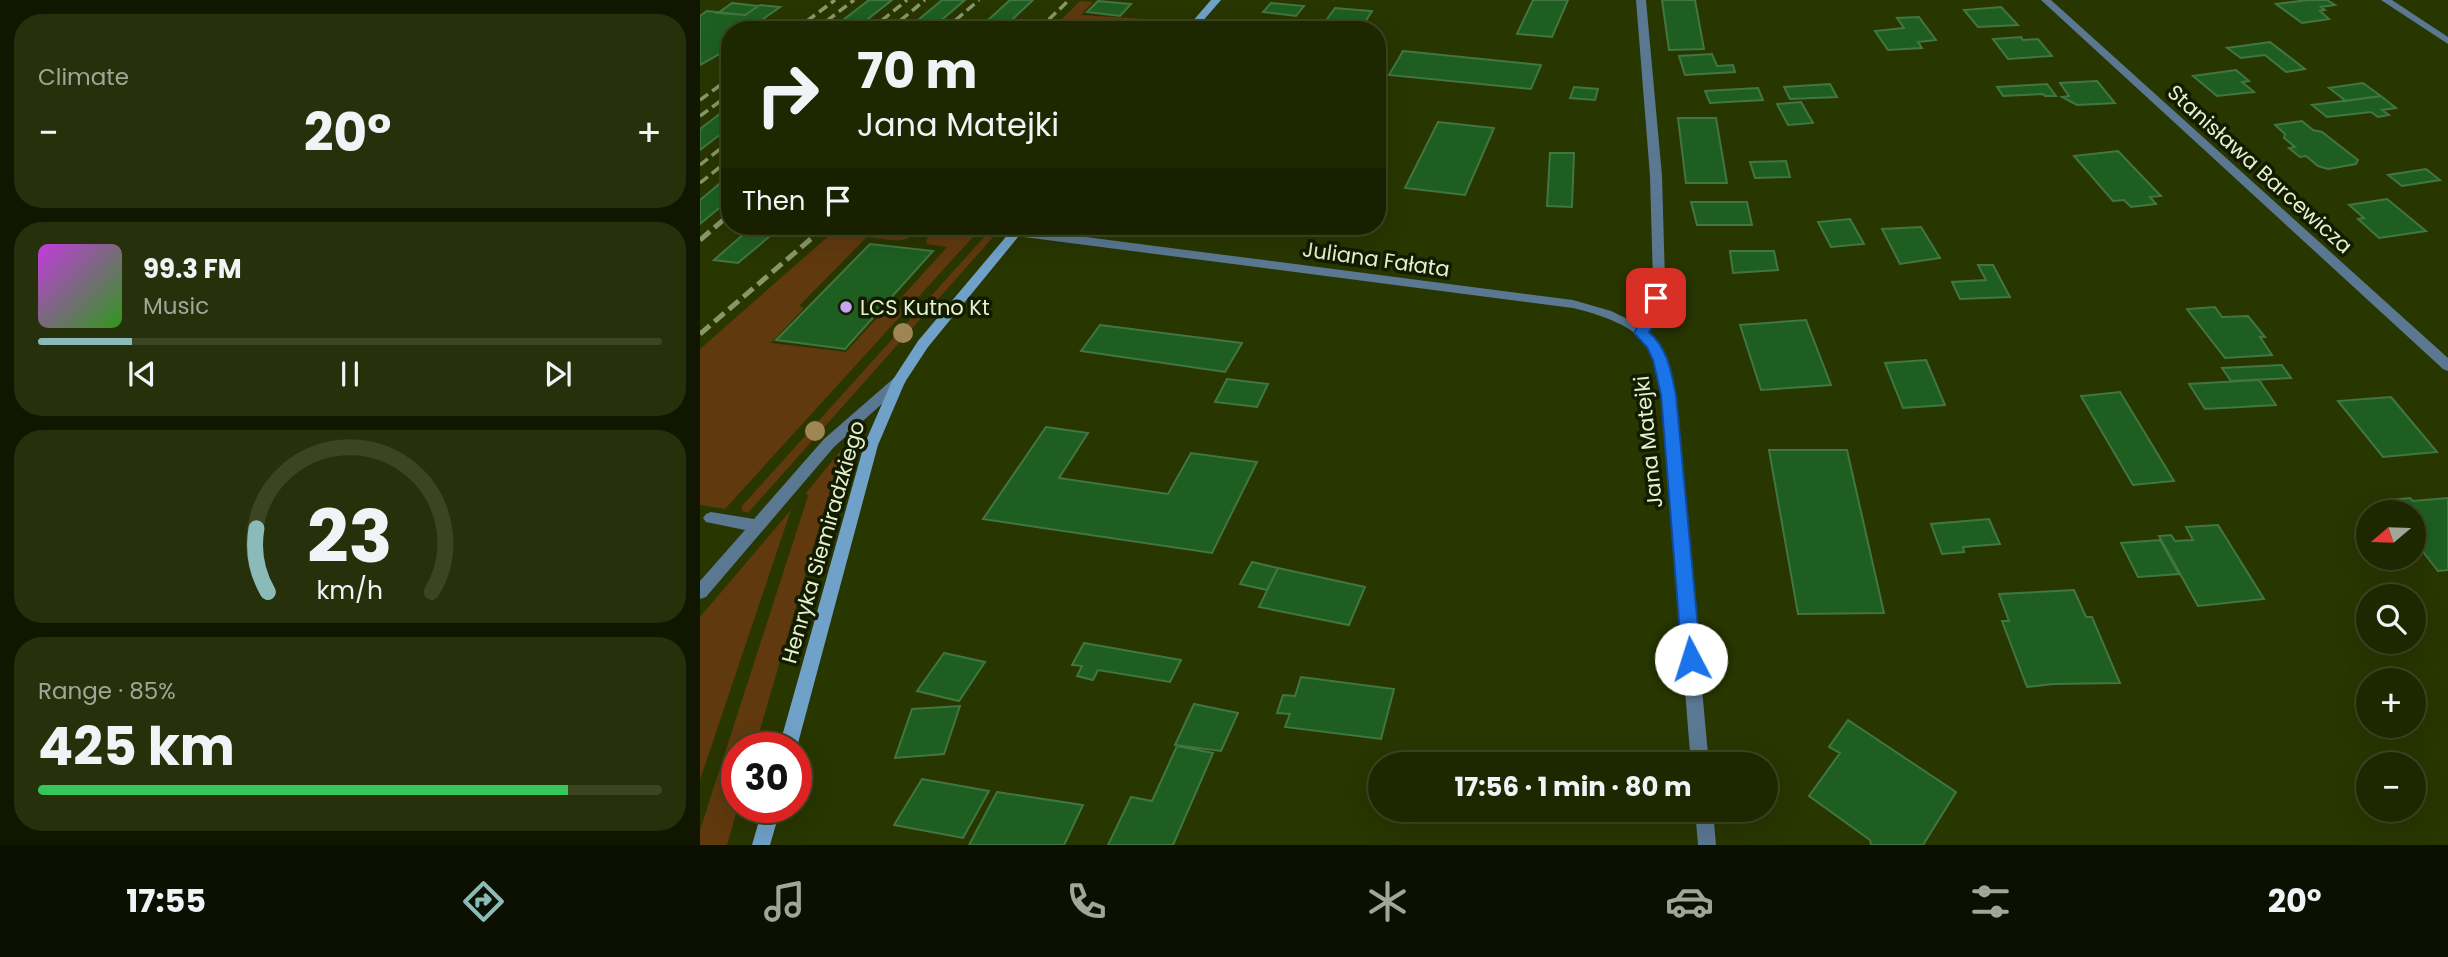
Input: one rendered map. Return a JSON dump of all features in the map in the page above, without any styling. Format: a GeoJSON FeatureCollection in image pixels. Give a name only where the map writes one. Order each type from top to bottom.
{"type":"FeatureCollection","features":[{"type":"Feature","properties":{"kind":"street"},"geometry":{"type":"LineString","coordinates":[[1198,21],[1216,0]]}},
{"type":"Feature","properties":{"kind":"street"},"geometry":{"type":"LineString","coordinates":[[1640,0],[1656,176],[1659,281],[1654,314],[1641,333]]}},
{"type":"Feature","properties":{"kind":"street","name":"Stanisława Barcewicza"},"geometry":{"type":"LineString","coordinates":[[2046,0],[2448,366]]}},
{"type":"Feature","properties":{"kind":"street"},"geometry":{"type":"LineString","coordinates":[[2386,0],[2448,41]]}},
{"type":"Feature","properties":{"kind":"street","name":"Henryka Siemiradzkiego"},"geometry":{"type":"LineString","coordinates":[[792,732],[871,446],[899,381],[923,344],[1014,235]]}},
{"type":"Feature","properties":{"kind":"street","name":"Juliana Fałata"},"geometry":{"type":"LineString","coordinates":[[1063,235],[1573,304],[1601,311],[1641,333]]}},
{"type":"Feature","properties":{"kind":"street","name":"Jana Matejki"},"geometry":{"type":"LineString","coordinates":[[1641,333],[1653,344],[1661,360],[1668,395],[1699,752]]}},
{"type":"Feature","properties":{"kind":"street"},"geometry":{"type":"LineString","coordinates":[[700,592],[829,443],[899,381]]}},
{"type":"Feature","properties":{"kind":"street"},"geometry":{"type":"LineString","coordinates":[[711,518],[757,526]]}},
{"type":"Feature","properties":{"kind":"street"},"geometry":{"type":"LineString","coordinates":[[1705,822],[1707,845]]}},
{"type":"Feature","properties":{"kind":"street"},"geometry":{"type":"LineString","coordinates":[[761,845],[767,823]]}},
{"type":"Feature","properties":{"kind":"shaded area"},"geometry":{"type":"Polygon","coordinates":[[[1080,1],[1093,2],[1081,15],[1161,21],[1060,21],[1080,1]]]}},
{"type":"Feature","properties":{"kind":"shaded area"},"geometry":{"type":"Polygon","coordinates":[[[830,235],[914,235],[891,240],[867,237],[799,306],[804,308],[771,343],[846,352],[887,307],[907,309],[725,509],[700,505],[700,349],[830,235]]]}},
{"type":"Feature","properties":{"kind":"shaded area"},"geometry":{"type":"Polygon","coordinates":[[[931,235],[975,235],[911,305],[906,305],[900,299],[947,247],[927,244],[926,240],[931,235]]]}},
{"type":"Feature","properties":{"kind":"shaded area"},"geometry":{"type":"Polygon","coordinates":[[[986,235],[995,235],[748,513],[742,511],[742,506],[986,235]]]}},
{"type":"Feature","properties":{"kind":"shaded area"},"geometry":{"type":"Polygon","coordinates":[[[842,449],[759,732],[732,732],[808,496],[806,493],[842,449]]]}},
{"type":"Feature","properties":{"kind":"shaded area"},"geometry":{"type":"Polygon","coordinates":[[[791,510],[700,780],[700,617],[791,510]]]}},
{"type":"Feature","properties":{"kind":"shaded area"},"geometry":{"type":"Polygon","coordinates":[[[721,765],[721,823],[733,823],[727,845],[700,845],[700,830],[721,765]]]}},
{"type":"Feature","properties":{"kind":"building"},"geometry":{"type":"Polygon","coordinates":[[[869,0],[892,0],[865,21],[842,21],[869,0]]]}},
{"type":"Feature","properties":{"kind":"building"},"geometry":{"type":"Polygon","coordinates":[[[942,0],[965,0],[940,21],[917,21],[942,0]]]}},
{"type":"Feature","properties":{"kind":"building"},"geometry":{"type":"Polygon","coordinates":[[[1010,0],[1033,0],[1011,21],[987,21],[1010,0]]]}},
{"type":"Feature","properties":{"kind":"building"},"geometry":{"type":"Polygon","coordinates":[[[1533,0],[1568,0],[1552,37],[1517,34],[1533,0]]]}},
{"type":"Feature","properties":{"kind":"building"},"geometry":{"type":"Polygon","coordinates":[[[1662,0],[1695,0],[1704,49],[1669,50],[1662,0]]]}},
{"type":"Feature","properties":{"kind":"building"},"geometry":{"type":"Polygon","coordinates":[[[2327,0],[2335,5],[2321,7],[2325,10],[2320,11],[2329,19],[2302,23],[2276,4],[2327,0]]]}},
{"type":"Feature","properties":{"kind":"building"},"geometry":{"type":"Polygon","coordinates":[[[1098,1],[1131,4],[1120,16],[1087,12],[1098,1]]]}},
{"type":"Feature","properties":{"kind":"building"},"geometry":{"type":"Polygon","coordinates":[[[732,3],[758,6],[745,15],[718,13],[732,3]]]}},
{"type":"Feature","properties":{"kind":"building"},"geometry":{"type":"Polygon","coordinates":[[[1271,3],[1304,6],[1296,16],[1263,12],[1271,3]]]}},
{"type":"Feature","properties":{"kind":"building"},"geometry":{"type":"Polygon","coordinates":[[[760,5],[780,7],[760,21],[721,21],[721,53],[700,65],[700,16],[707,11],[745,15],[760,5]]]}},
{"type":"Feature","properties":{"kind":"building"},"geometry":{"type":"Polygon","coordinates":[[[2001,7],[2018,25],[1978,27],[1964,10],[2001,7]]]}},
{"type":"Feature","properties":{"kind":"building"},"geometry":{"type":"Polygon","coordinates":[[[1335,8],[1372,11],[1366,21],[1326,21],[1335,8]]]}},
{"type":"Feature","properties":{"kind":"building"},"geometry":{"type":"Polygon","coordinates":[[[1919,17],[1936,40],[1918,42],[1922,48],[1888,50],[1875,31],[1904,28],[1897,18],[1919,17]]]}},
{"type":"Feature","properties":{"kind":"building"},"geometry":{"type":"Polygon","coordinates":[[[2021,37],[2023,40],[2038,39],[2052,56],[2008,59],[1993,39],[2021,37]]]}},
{"type":"Feature","properties":{"kind":"building"},"geometry":{"type":"Polygon","coordinates":[[[2270,42],[2305,69],[2286,72],[2265,55],[2241,58],[2227,48],[2270,42]]]}},
{"type":"Feature","properties":{"kind":"building"},"geometry":{"type":"Polygon","coordinates":[[[1403,51],[1541,65],[1531,89],[1389,75],[1403,51]]]}},
{"type":"Feature","properties":{"kind":"building"},"geometry":{"type":"Polygon","coordinates":[[[1712,54],[1717,66],[1733,65],[1735,72],[1685,75],[1679,56],[1712,54]]]}},
{"type":"Feature","properties":{"kind":"building"},"geometry":{"type":"Polygon","coordinates":[[[2236,70],[2249,81],[2242,82],[2254,92],[2217,96],[2193,76],[2236,70]]]}},
{"type":"Feature","properties":{"kind":"building"},"geometry":{"type":"Polygon","coordinates":[[[2097,81],[2115,103],[2077,105],[2062,97],[2069,96],[2060,83],[2097,81]]]}},
{"type":"Feature","properties":{"kind":"building"},"geometry":{"type":"Polygon","coordinates":[[[2363,83],[2381,96],[2346,101],[2329,88],[2363,83]]]}},
{"type":"Feature","properties":{"kind":"building"},"geometry":{"type":"Polygon","coordinates":[[[1830,84],[1837,97],[1790,99],[1784,87],[1830,84]]]}},
{"type":"Feature","properties":{"kind":"building"},"geometry":{"type":"Polygon","coordinates":[[[2047,84],[2056,96],[2003,96],[1997,87],[2047,84]]]}},
{"type":"Feature","properties":{"kind":"building"},"geometry":{"type":"Polygon","coordinates":[[[1574,87],[1598,89],[1595,100],[1570,98],[1574,87]]]}},
{"type":"Feature","properties":{"kind":"building"},"geometry":{"type":"Polygon","coordinates":[[[1758,88],[1763,100],[1710,103],[1705,91],[1758,88]]]}},
{"type":"Feature","properties":{"kind":"building"},"geometry":{"type":"Polygon","coordinates":[[[2381,96],[2396,108],[2382,110],[2389,115],[2378,117],[2371,112],[2327,117],[2312,105],[2381,96]]]}},
{"type":"Feature","properties":{"kind":"building"},"geometry":{"type":"Polygon","coordinates":[[[1801,102],[1813,123],[1788,125],[1777,104],[1801,102]]]}},
{"type":"Feature","properties":{"kind":"building"},"geometry":{"type":"Polygon","coordinates":[[[721,113],[721,134],[700,150],[700,129],[721,113]]]}},
{"type":"Feature","properties":{"kind":"building"},"geometry":{"type":"Polygon","coordinates":[[[1678,118],[1716,118],[1727,183],[1686,183],[1678,118]]]}},
{"type":"Feature","properties":{"kind":"building"},"geometry":{"type":"Polygon","coordinates":[[[2302,121],[2313,130],[2322,132],[2358,160],[2356,164],[2328,169],[2318,166],[2306,156],[2300,157],[2289,148],[2295,147],[2275,125],[2302,121]]]}},
{"type":"Feature","properties":{"kind":"building"},"geometry":{"type":"Polygon","coordinates":[[[1438,122],[1494,128],[1465,195],[1405,188],[1438,122]]]}},
{"type":"Feature","properties":{"kind":"building"},"geometry":{"type":"Polygon","coordinates":[[[2118,151],[2161,196],[2150,197],[2156,204],[2131,207],[2124,200],[2113,201],[2074,156],[2118,151]]]}},
{"type":"Feature","properties":{"kind":"building"},"geometry":{"type":"Polygon","coordinates":[[[1550,153],[1574,153],[1572,207],[1547,206],[1550,153]]]}},
{"type":"Feature","properties":{"kind":"building"},"geometry":{"type":"Polygon","coordinates":[[[1786,161],[1790,177],[1755,178],[1750,162],[1786,161]]]}},
{"type":"Feature","properties":{"kind":"building"},"geometry":{"type":"Polygon","coordinates":[[[2426,169],[2440,180],[2402,186],[2388,175],[2426,169]]]}},
{"type":"Feature","properties":{"kind":"building"},"geometry":{"type":"Polygon","coordinates":[[[721,182],[721,206],[700,224],[700,200],[721,182]]]}},
{"type":"Feature","properties":{"kind":"building"},"geometry":{"type":"Polygon","coordinates":[[[2387,199],[2426,231],[2379,238],[2358,219],[2364,218],[2349,205],[2387,199]]]}},
{"type":"Feature","properties":{"kind":"building"},"geometry":{"type":"Polygon","coordinates":[[[1691,202],[1747,202],[1752,225],[1697,225],[1691,202]]]}},
{"type":"Feature","properties":{"kind":"building"},"geometry":{"type":"Polygon","coordinates":[[[1850,219],[1864,244],[1831,247],[1818,222],[1850,219]]]}},
{"type":"Feature","properties":{"kind":"building"},"geometry":{"type":"Polygon","coordinates":[[[1921,227],[1940,258],[1900,264],[1882,229],[1921,227]]]}},
{"type":"Feature","properties":{"kind":"building"},"geometry":{"type":"Polygon","coordinates":[[[743,235],[771,235],[738,263],[714,260],[743,235]]]}},
{"type":"Feature","properties":{"kind":"building","name":"LCS Kutno Kt"},"geometry":{"type":"Polygon","coordinates":[[[870,244],[933,251],[845,349],[776,340],[870,244]]]}},
{"type":"Feature","properties":{"kind":"building"},"geometry":{"type":"Polygon","coordinates":[[[1730,251],[1774,251],[1778,270],[1733,273],[1730,251]]]}},
{"type":"Feature","properties":{"kind":"building"},"geometry":{"type":"Polygon","coordinates":[[[1978,265],[1993,265],[2010,297],[1960,299],[1952,282],[1986,280],[1978,265]]]}},
{"type":"Feature","properties":{"kind":"building"},"geometry":{"type":"Polygon","coordinates":[[[2215,307],[2222,317],[2248,316],[2265,337],[2260,337],[2272,355],[2225,358],[2187,309],[2215,307]]]}},
{"type":"Feature","properties":{"kind":"building"},"geometry":{"type":"Polygon","coordinates":[[[1806,320],[1831,385],[1761,390],[1740,325],[1806,320]]]}},
{"type":"Feature","properties":{"kind":"building"},"geometry":{"type":"Polygon","coordinates":[[[1100,325],[1242,343],[1225,372],[1081,351],[1100,325]]]}},
{"type":"Feature","properties":{"kind":"building"},"geometry":{"type":"Polygon","coordinates":[[[1926,360],[1945,405],[1903,408],[1885,363],[1926,360]]]}},
{"type":"Feature","properties":{"kind":"building"},"geometry":{"type":"Polygon","coordinates":[[[2282,365],[2291,378],[2231,381],[2222,368],[2282,365]]]}},
{"type":"Feature","properties":{"kind":"building"},"geometry":{"type":"Polygon","coordinates":[[[1227,379],[1268,384],[1257,407],[1215,402],[1227,379]]]}},
{"type":"Feature","properties":{"kind":"building"},"geometry":{"type":"Polygon","coordinates":[[[2259,380],[2276,405],[2205,409],[2189,384],[2259,380]]]}},
{"type":"Feature","properties":{"kind":"building"},"geometry":{"type":"Polygon","coordinates":[[[2120,392],[2174,481],[2133,485],[2081,396],[2120,392]]]}},
{"type":"Feature","properties":{"kind":"building"},"geometry":{"type":"Polygon","coordinates":[[[2391,397],[2437,452],[2383,457],[2338,401],[2391,397]]]}},
{"type":"Feature","properties":{"kind":"building"},"geometry":{"type":"Polygon","coordinates":[[[1046,427],[1088,433],[1059,478],[1168,494],[1191,453],[1257,462],[1212,553],[983,519],[1046,427]]]}},
{"type":"Feature","properties":{"kind":"building"},"geometry":{"type":"Polygon","coordinates":[[[1769,450],[1847,450],[1884,613],[1798,614],[1769,450]]]}},
{"type":"Feature","properties":{"kind":"building"},"geometry":{"type":"Polygon","coordinates":[[[2448,498],[2448,570],[2438,571],[2426,556],[2425,500],[2448,498]]]}},
{"type":"Feature","properties":{"kind":"building"},"geometry":{"type":"Polygon","coordinates":[[[1989,519],[2000,544],[1963,547],[1964,552],[1942,554],[1931,524],[1989,519]]]}},
{"type":"Feature","properties":{"kind":"building"},"geometry":{"type":"Polygon","coordinates":[[[2218,525],[2264,599],[2198,606],[2159,536],[2171,535],[2175,541],[2193,540],[2186,527],[2218,525]]]}},
{"type":"Feature","properties":{"kind":"building"},"geometry":{"type":"Polygon","coordinates":[[[2160,540],[2179,574],[2138,577],[2121,543],[2160,540]]]}},
{"type":"Feature","properties":{"kind":"building"},"geometry":{"type":"Polygon","coordinates":[[[1252,562],[1278,568],[1267,590],[1240,584],[1252,562]]]}},
{"type":"Feature","properties":{"kind":"building"},"geometry":{"type":"Polygon","coordinates":[[[1278,568],[1365,587],[1349,625],[1259,607],[1278,568]]]}},
{"type":"Feature","properties":{"kind":"building"},"geometry":{"type":"Polygon","coordinates":[[[2074,590],[2086,617],[2092,617],[2120,683],[2027,687],[2002,621],[2009,621],[1999,594],[2074,590]]]}},
{"type":"Feature","properties":{"kind":"building"},"geometry":{"type":"Polygon","coordinates":[[[1084,643],[1181,660],[1170,682],[1098,670],[1093,680],[1077,676],[1082,666],[1072,665],[1084,643]]]}},
{"type":"Feature","properties":{"kind":"building"},"geometry":{"type":"Polygon","coordinates":[[[944,653],[985,662],[959,701],[917,691],[944,653]]]}},
{"type":"Feature","properties":{"kind":"building"},"geometry":{"type":"Polygon","coordinates":[[[1301,677],[1394,689],[1381,739],[1285,727],[1290,714],[1277,713],[1283,695],[1295,696],[1301,677]]]}},
{"type":"Feature","properties":{"kind":"building"},"geometry":{"type":"Polygon","coordinates":[[[1194,704],[1238,713],[1221,751],[1175,745],[1194,704]]]}},
{"type":"Feature","properties":{"kind":"building"},"geometry":{"type":"Polygon","coordinates":[[[960,706],[944,754],[895,758],[912,709],[960,706]]]}},
{"type":"Feature","properties":{"kind":"building"},"geometry":{"type":"Polygon","coordinates":[[[1848,720],[1956,792],[1923,845],[1871,845],[1870,840],[1809,796],[1840,753],[1829,747],[1848,720]]]}},
{"type":"Feature","properties":{"kind":"building"},"geometry":{"type":"Polygon","coordinates":[[[1177,746],[1213,753],[1173,845],[1108,845],[1131,797],[1152,801],[1177,746]]]}},
{"type":"Feature","properties":{"kind":"building"},"geometry":{"type":"Polygon","coordinates":[[[922,779],[989,791],[963,838],[894,825],[922,779]]]}},
{"type":"Feature","properties":{"kind":"building"},"geometry":{"type":"Polygon","coordinates":[[[997,792],[1083,805],[1064,845],[969,845],[997,792]]]}},
{"type":"Feature","properties":{"kind":"railway"},"geometry":{"type":"LineString","coordinates":[[807,21],[835,0]]}},
{"type":"Feature","properties":{"kind":"railway"},"geometry":{"type":"LineString","coordinates":[[827,21],[854,0]]}},
{"type":"Feature","properties":{"kind":"railway"},"geometry":{"type":"LineString","coordinates":[[881,21],[907,0]]}},
{"type":"Feature","properties":{"kind":"railway"},"geometry":{"type":"LineString","coordinates":[[900,21],[925,0]]}},
{"type":"Feature","properties":{"kind":"railway"},"geometry":{"type":"LineString","coordinates":[[954,21],[979,0]]}},
{"type":"Feature","properties":{"kind":"railway"},"geometry":{"type":"LineString","coordinates":[[1047,21],[1069,0]]}},
{"type":"Feature","properties":{"kind":"railway"},"geometry":{"type":"LineString","coordinates":[[700,100],[721,85]]}},
{"type":"Feature","properties":{"kind":"railway"},"geometry":{"type":"LineString","coordinates":[[700,116],[721,101]]}},
{"type":"Feature","properties":{"kind":"railway"},"geometry":{"type":"LineString","coordinates":[[700,165],[721,148]]}},
{"type":"Feature","properties":{"kind":"railway"},"geometry":{"type":"LineString","coordinates":[[700,183],[721,166]]}},
{"type":"Feature","properties":{"kind":"railway"},"geometry":{"type":"LineString","coordinates":[[700,240],[721,222]]}},
{"type":"Feature","properties":{"kind":"railway"},"geometry":{"type":"LineString","coordinates":[[700,334],[816,235]]}},
{"type":"Feature","properties":{"kind":"place","name":"LCS Kutno Kt"},"geometry":{"type":"Point","coordinates":[846,307]}},
{"type":"Feature","properties":{"kind":"route"},"geometry":{"type":"LineString","coordinates":[[1656,298],[1654,314],[1641,333],[1653,344],[1661,360],[1668,395],[1691,659]]}}]}
